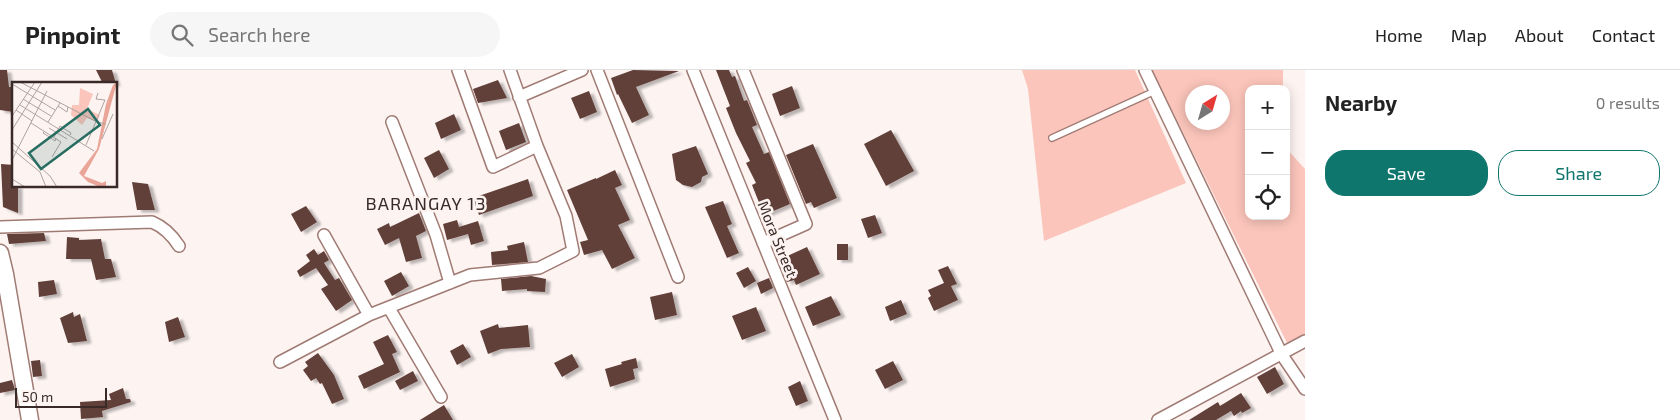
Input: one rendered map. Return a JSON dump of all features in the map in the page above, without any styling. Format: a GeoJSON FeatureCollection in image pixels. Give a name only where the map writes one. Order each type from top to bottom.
{"type":"FeatureCollection","features":[{"type":"Feature","properties":{"kind":"main road"},"geometry":{"type":"LineString","coordinates":[[0,253],[30,420]]}},
{"type":"Feature","properties":{"kind":"street"},"geometry":{"type":"LineString","coordinates":[[458,70],[492,167],[537,146]]}},
{"type":"Feature","properties":{"kind":"street"},"geometry":{"type":"LineString","coordinates":[[280,362],[370,316],[470,275],[539,268],[573,251],[566,216],[537,146],[510,70]]}},
{"type":"Feature","properties":{"kind":"street"},"geometry":{"type":"LineString","coordinates":[[519,97],[582,70]]}},
{"type":"Feature","properties":{"kind":"street"},"geometry":{"type":"LineString","coordinates":[[597,70],[678,277]]}},
{"type":"Feature","properties":{"kind":"street","name":"Mora Street"},"geometry":{"type":"LineString","coordinates":[[693,70],[835,420]]}},
{"type":"Feature","properties":{"kind":"street"},"geometry":{"type":"LineString","coordinates":[[743,70],[806,224],[763,243]]}},
{"type":"Feature","properties":{"kind":"street"},"geometry":{"type":"LineString","coordinates":[[1144,70],[1282,355],[1305,389]]}},
{"type":"Feature","properties":{"kind":"street"},"geometry":{"type":"LineString","coordinates":[[392,122],[436,235],[450,283]]}},
{"type":"Feature","properties":{"kind":"street"},"geometry":{"type":"LineString","coordinates":[[0,227],[152,222],[160,225],[173,237],[179,246]]}},
{"type":"Feature","properties":{"kind":"street"},"geometry":{"type":"LineString","coordinates":[[324,235],[370,316]]}},
{"type":"Feature","properties":{"kind":"street"},"geometry":{"type":"LineString","coordinates":[[389,308],[441,397]]}},
{"type":"Feature","properties":{"kind":"street"},"geometry":{"type":"LineString","coordinates":[[1158,420],[1305,341]]}},
{"type":"Feature","properties":{"kind":"lane"},"geometry":{"type":"LineString","coordinates":[[1052,138],[1155,91]]}},
{"type":"Feature","properties":{"kind":"shaded area"},"geometry":{"type":"Polygon","coordinates":[[[1022,70],[1135,70],[1186,183],[1044,241],[1028,89],[1022,70]]]}},
{"type":"Feature","properties":{"kind":"shaded area"},"geometry":{"type":"Polygon","coordinates":[[[1152,70],[1283,70],[1283,85],[1245,85],[1245,220],[1290,220],[1290,152],[1305,169],[1305,334],[1287,343],[1152,70]]]}},
{"type":"Feature","properties":{"kind":"building"},"geometry":{"type":"Polygon","coordinates":[[[0,70],[7,70],[9,87],[12,87],[12,112],[0,110],[0,70]]]}},
{"type":"Feature","properties":{"kind":"building"},"geometry":{"type":"Polygon","coordinates":[[[96,70],[112,70],[115,82],[102,82],[96,70]]]}},
{"type":"Feature","properties":{"kind":"building"},"geometry":{"type":"Polygon","coordinates":[[[633,70],[679,71],[636,87],[649,115],[632,123],[617,95],[611,78],[633,70]]]}},
{"type":"Feature","properties":{"kind":"building"},"geometry":{"type":"Polygon","coordinates":[[[716,70],[729,70],[732,77],[735,76],[744,101],[747,100],[757,125],[752,127],[764,154],[769,152],[790,204],[764,215],[752,185],[756,183],[746,163],[750,161],[726,108],[730,106],[716,70]]]}},
{"type":"Feature","properties":{"kind":"building"},"geometry":{"type":"Polygon","coordinates":[[[498,80],[507,98],[478,103],[473,89],[498,80]]]}},
{"type":"Feature","properties":{"kind":"building"},"geometry":{"type":"Polygon","coordinates":[[[792,86],[800,108],[780,116],[772,94],[792,86]]]}},
{"type":"Feature","properties":{"kind":"building"},"geometry":{"type":"Polygon","coordinates":[[[589,91],[597,112],[580,119],[571,98],[589,91]]]}},
{"type":"Feature","properties":{"kind":"building"},"geometry":{"type":"Polygon","coordinates":[[[454,114],[461,130],[441,139],[435,123],[454,114]]]}},
{"type":"Feature","properties":{"kind":"building"},"geometry":{"type":"Polygon","coordinates":[[[519,123],[526,142],[506,150],[499,131],[519,123]]]}},
{"type":"Feature","properties":{"kind":"building"},"geometry":{"type":"Polygon","coordinates":[[[891,130],[914,171],[886,186],[864,144],[891,130]]]}},
{"type":"Feature","properties":{"kind":"building"},"geometry":{"type":"Polygon","coordinates":[[[813,144],[837,198],[814,208],[811,202],[806,204],[786,155],[813,144]]]}},
{"type":"Feature","properties":{"kind":"building"},"geometry":{"type":"Polygon","coordinates":[[[696,146],[708,174],[702,177],[701,182],[692,187],[683,185],[676,180],[672,154],[696,146]]]}},
{"type":"Feature","properties":{"kind":"building"},"geometry":{"type":"Polygon","coordinates":[[[439,150],[449,169],[434,178],[424,158],[439,150]]]}},
{"type":"Feature","properties":{"kind":"building"},"geometry":{"type":"Polygon","coordinates":[[[1,164],[12,165],[12,188],[18,188],[18,213],[3,207],[1,164]]]}},
{"type":"Feature","properties":{"kind":"building"},"geometry":{"type":"Polygon","coordinates":[[[615,170],[622,185],[615,188],[630,220],[618,225],[635,258],[612,269],[602,250],[584,255],[580,242],[588,240],[567,190],[615,170]]]}},
{"type":"Feature","properties":{"kind":"building"},"geometry":{"type":"Polygon","coordinates":[[[528,179],[533,196],[479,215],[473,198],[528,179]]]}},
{"type":"Feature","properties":{"kind":"building"},"geometry":{"type":"Polygon","coordinates":[[[132,182],[148,184],[155,210],[137,210],[132,182]]]}},
{"type":"Feature","properties":{"kind":"building"},"geometry":{"type":"Polygon","coordinates":[[[723,201],[732,224],[727,226],[739,253],[727,258],[705,207],[723,201]]]}},
{"type":"Feature","properties":{"kind":"building"},"geometry":{"type":"Polygon","coordinates":[[[306,206],[317,222],[301,232],[291,214],[306,206]]]}},
{"type":"Feature","properties":{"kind":"building"},"geometry":{"type":"Polygon","coordinates":[[[419,213],[426,231],[416,236],[422,258],[406,262],[399,238],[385,245],[377,229],[389,223],[390,227],[419,213]]]}},
{"type":"Feature","properties":{"kind":"building"},"geometry":{"type":"Polygon","coordinates":[[[875,215],[882,233],[868,238],[861,219],[875,215]]]}},
{"type":"Feature","properties":{"kind":"building"},"geometry":{"type":"Polygon","coordinates":[[[457,220],[459,227],[478,221],[484,241],[471,245],[468,234],[447,240],[443,224],[457,220]]]}},
{"type":"Feature","properties":{"kind":"building"},"geometry":{"type":"Polygon","coordinates":[[[44,233],[46,241],[9,244],[7,234],[44,233]]]}},
{"type":"Feature","properties":{"kind":"building"},"geometry":{"type":"Polygon","coordinates":[[[67,237],[79,238],[79,240],[101,239],[105,259],[111,259],[116,277],[96,280],[91,259],[66,259],[67,237]]]}},
{"type":"Feature","properties":{"kind":"building"},"geometry":{"type":"Polygon","coordinates":[[[524,242],[528,262],[492,265],[491,252],[508,250],[507,246],[524,242]]]}},
{"type":"Feature","properties":{"kind":"building"},"geometry":{"type":"Polygon","coordinates":[[[837,244],[848,244],[848,260],[837,260],[837,244]]]}},
{"type":"Feature","properties":{"kind":"building"},"geometry":{"type":"Polygon","coordinates":[[[807,247],[820,274],[796,285],[794,280],[787,282],[783,272],[789,270],[783,258],[807,247]]]}},
{"type":"Feature","properties":{"kind":"building"},"geometry":{"type":"Polygon","coordinates":[[[314,249],[318,255],[324,251],[329,260],[324,263],[335,280],[339,278],[352,300],[336,311],[321,289],[328,285],[316,268],[300,277],[297,271],[310,261],[306,255],[314,249]]]}},
{"type":"Feature","properties":{"kind":"building"},"geometry":{"type":"Polygon","coordinates":[[[948,266],[957,284],[951,286],[958,300],[934,311],[928,298],[931,296],[928,290],[944,283],[938,270],[948,266]]]}},
{"type":"Feature","properties":{"kind":"building"},"geometry":{"type":"Polygon","coordinates":[[[748,267],[756,281],[744,288],[736,273],[748,267]]]}},
{"type":"Feature","properties":{"kind":"building"},"geometry":{"type":"Polygon","coordinates":[[[401,272],[409,286],[392,296],[384,281],[401,272]]]}},
{"type":"Feature","properties":{"kind":"building"},"geometry":{"type":"Polygon","coordinates":[[[531,276],[546,279],[545,292],[527,291],[527,289],[502,291],[501,279],[531,276]]]}},
{"type":"Feature","properties":{"kind":"building"},"geometry":{"type":"Polygon","coordinates":[[[769,278],[773,288],[761,294],[757,283],[769,278]]]}},
{"type":"Feature","properties":{"kind":"building"},"geometry":{"type":"Polygon","coordinates":[[[54,280],[57,294],[39,297],[38,282],[54,280]]]}},
{"type":"Feature","properties":{"kind":"building"},"geometry":{"type":"Polygon","coordinates":[[[672,292],[677,315],[655,320],[650,297],[672,292]]]}},
{"type":"Feature","properties":{"kind":"building"},"geometry":{"type":"Polygon","coordinates":[[[831,296],[841,315],[813,326],[805,307],[831,296]]]}},
{"type":"Feature","properties":{"kind":"building"},"geometry":{"type":"Polygon","coordinates":[[[901,300],[907,314],[890,321],[885,307],[901,300]]]}},
{"type":"Feature","properties":{"kind":"building"},"geometry":{"type":"Polygon","coordinates":[[[756,307],[766,331],[742,340],[732,316],[756,307]]]}},
{"type":"Feature","properties":{"kind":"building"},"geometry":{"type":"Polygon","coordinates":[[[73,312],[74,317],[80,314],[87,341],[68,343],[60,318],[73,312]]]}},
{"type":"Feature","properties":{"kind":"building"},"geometry":{"type":"Polygon","coordinates":[[[178,317],[185,337],[169,342],[165,322],[178,317]]]}},
{"type":"Feature","properties":{"kind":"building"},"geometry":{"type":"Polygon","coordinates":[[[498,324],[499,328],[528,325],[530,347],[501,349],[488,354],[480,331],[498,324]]]}},
{"type":"Feature","properties":{"kind":"building"},"geometry":{"type":"Polygon","coordinates":[[[388,335],[397,352],[392,354],[400,372],[364,389],[358,376],[384,364],[373,342],[388,335]]]}},
{"type":"Feature","properties":{"kind":"building"},"geometry":{"type":"Polygon","coordinates":[[[463,344],[471,357],[457,365],[450,351],[463,344]]]}},
{"type":"Feature","properties":{"kind":"building"},"geometry":{"type":"Polygon","coordinates":[[[318,353],[334,375],[344,399],[332,404],[322,383],[320,384],[316,378],[311,381],[303,370],[308,366],[305,362],[318,353]]]}},
{"type":"Feature","properties":{"kind":"building"},"geometry":{"type":"Polygon","coordinates":[[[572,354],[579,367],[562,377],[554,363],[572,354]]]}},
{"type":"Feature","properties":{"kind":"building"},"geometry":{"type":"Polygon","coordinates":[[[636,358],[638,368],[633,369],[635,379],[610,387],[605,369],[636,358]]]}},
{"type":"Feature","properties":{"kind":"building"},"geometry":{"type":"Polygon","coordinates":[[[40,360],[42,376],[33,377],[31,361],[40,360]]]}},
{"type":"Feature","properties":{"kind":"building"},"geometry":{"type":"Polygon","coordinates":[[[893,361],[903,380],[885,389],[875,370],[893,361]]]}},
{"type":"Feature","properties":{"kind":"building"},"geometry":{"type":"Polygon","coordinates":[[[1275,367],[1284,384],[1267,394],[1257,377],[1275,367]]]}},
{"type":"Feature","properties":{"kind":"building"},"geometry":{"type":"Polygon","coordinates":[[[413,371],[418,381],[400,390],[395,381],[413,371]]]}},
{"type":"Feature","properties":{"kind":"building"},"geometry":{"type":"Polygon","coordinates":[[[12,380],[15,390],[0,393],[0,383],[12,380]]]}},
{"type":"Feature","properties":{"kind":"building"},"geometry":{"type":"Polygon","coordinates":[[[800,381],[808,401],[796,406],[788,387],[800,381]]]}},
{"type":"Feature","properties":{"kind":"building"},"geometry":{"type":"Polygon","coordinates":[[[123,388],[126,399],[130,399],[131,402],[102,411],[103,417],[81,419],[80,402],[111,400],[109,394],[123,388]]]}},
{"type":"Feature","properties":{"kind":"building"},"geometry":{"type":"Polygon","coordinates":[[[1241,393],[1251,408],[1242,413],[1241,411],[1234,416],[1231,411],[1216,420],[1189,420],[1218,402],[1220,406],[1241,393]]]}},
{"type":"Feature","properties":{"kind":"building"},"geometry":{"type":"Polygon","coordinates":[[[444,405],[453,420],[420,420],[444,405]]]}},
{"type":"Feature","properties":{"kind":"district","name":"BARANGAY 13"},"geometry":{"type":"Point","coordinates":[426,203]}}]}
